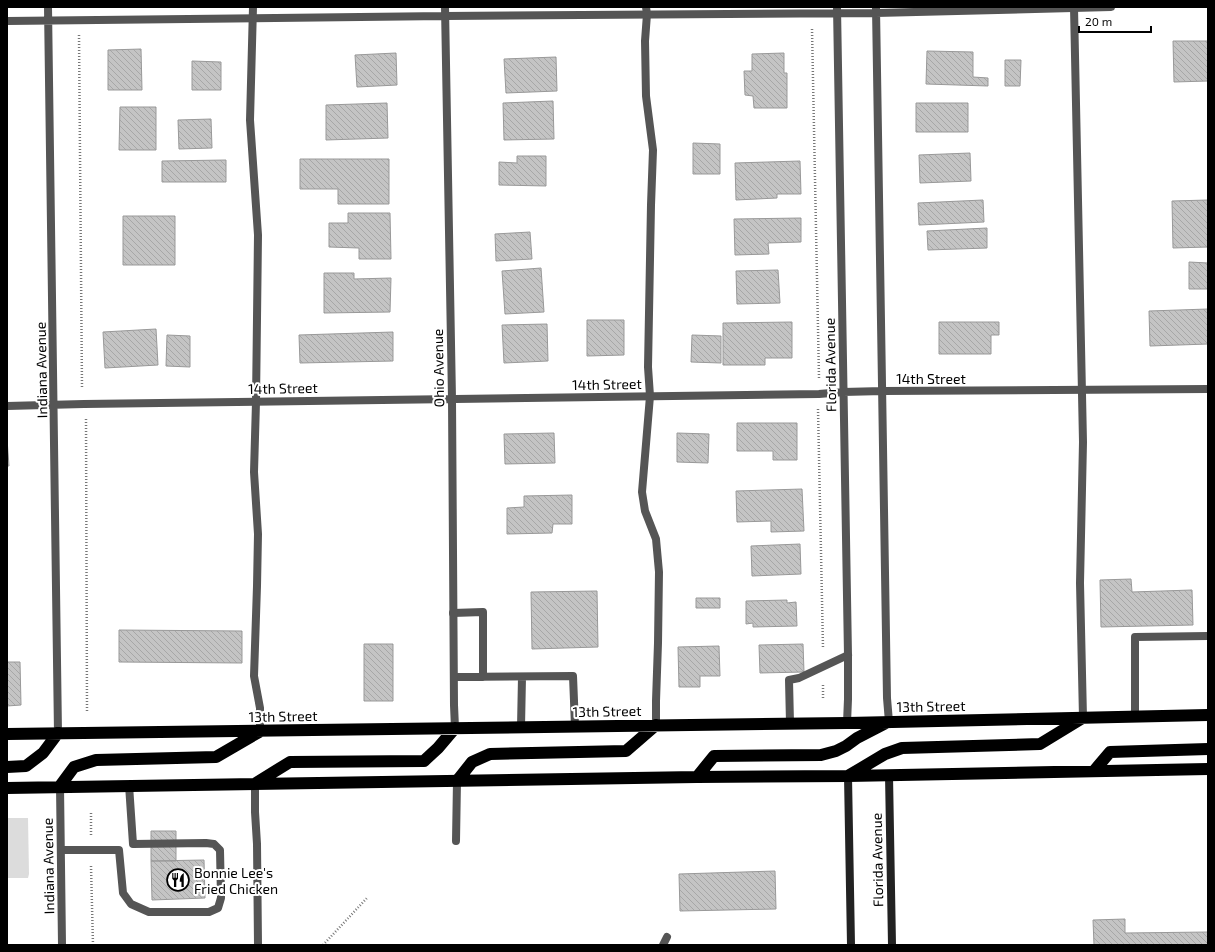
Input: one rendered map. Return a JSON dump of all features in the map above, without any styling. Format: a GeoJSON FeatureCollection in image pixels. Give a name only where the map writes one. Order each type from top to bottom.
{"type":"FeatureCollection","features":[{"type":"Feature","properties":{"kind":"highway","name":"13th Street"},"geometry":{"type":"LineString","coordinates":[[7,734],[889,722],[1208,716]]}},
{"type":"Feature","properties":{"kind":"highway"},"geometry":{"type":"LineString","coordinates":[[848,776],[885,754],[902,748],[1040,744],[1082,718]]}},
{"type":"Feature","properties":{"kind":"highway"},"geometry":{"type":"LineString","coordinates":[[697,777],[714,756],[821,755],[841,748],[889,722]]}},
{"type":"Feature","properties":{"kind":"highway"},"geometry":{"type":"LineString","coordinates":[[457,781],[472,762],[490,754],[626,751],[656,725]]}},
{"type":"Feature","properties":{"kind":"highway"},"geometry":{"type":"LineString","coordinates":[[255,784],[290,762],[424,761],[438,748],[455,728]]}},
{"type":"Feature","properties":{"kind":"highway"},"geometry":{"type":"LineString","coordinates":[[60,786],[74,767],[96,760],[216,757],[260,731]]}},
{"type":"Feature","properties":{"kind":"highway"},"geometry":{"type":"LineString","coordinates":[[7,767],[26,766],[43,753],[58,733]]}},
{"type":"Feature","properties":{"kind":"highway"},"geometry":{"type":"LineString","coordinates":[[1094,772],[1110,752],[1208,749]]}},
{"type":"Feature","properties":{"kind":"highway"},"geometry":{"type":"LineString","coordinates":[[7,788],[60,786],[848,776],[1208,769]]}},
{"type":"Feature","properties":{"kind":"main road","name":"Florida Avenue"},"geometry":{"type":"LineString","coordinates":[[889,775],[892,945]]}},
{"type":"Feature","properties":{"kind":"main road","name":"Florida Avenue"},"geometry":{"type":"LineString","coordinates":[[848,776],[851,945]]}},
{"type":"Feature","properties":{"kind":"street","name":"Indiana Avenue"},"geometry":{"type":"LineString","coordinates":[[48,7],[58,733]]}},
{"type":"Feature","properties":{"kind":"street"},"geometry":{"type":"LineString","coordinates":[[253,7],[250,120],[258,235],[254,472],[258,534],[254,676],[260,708],[260,731]]}},
{"type":"Feature","properties":{"kind":"street","name":"Ohio Avenue"},"geometry":{"type":"LineString","coordinates":[[445,7],[452,399],[455,728]]}},
{"type":"Feature","properties":{"kind":"street"},"geometry":{"type":"LineString","coordinates":[[1074,7],[1083,442],[1080,583],[1082,718]]}},
{"type":"Feature","properties":{"kind":"street"},"geometry":{"type":"LineString","coordinates":[[7,21],[445,16],[646,11],[1111,7]]}},
{"type":"Feature","properties":{"kind":"street","name":"Florida Avenue"},"geometry":{"type":"LineString","coordinates":[[837,10],[848,655],[847,722]]}},
{"type":"Feature","properties":{"kind":"street"},"geometry":{"type":"LineString","coordinates":[[876,10],[887,694],[889,722]]}},
{"type":"Feature","properties":{"kind":"street"},"geometry":{"type":"LineString","coordinates":[[646,11],[646,96],[653,150],[648,367],[650,396],[642,492],[645,511],[656,539],[659,572],[656,725]]}},
{"type":"Feature","properties":{"kind":"street","name":"14th Street"},"geometry":{"type":"LineString","coordinates":[[7,406],[818,394],[883,391],[1208,389]]}},
{"type":"Feature","properties":{"kind":"street"},"geometry":{"type":"LineString","coordinates":[[453,613],[483,612],[483,677]]}},
{"type":"Feature","properties":{"kind":"street"},"geometry":{"type":"LineString","coordinates":[[1135,717],[1135,638],[1208,636]]}},
{"type":"Feature","properties":{"kind":"street"},"geometry":{"type":"LineString","coordinates":[[790,723],[790,680],[799,678],[848,655]]}},
{"type":"Feature","properties":{"kind":"street"},"geometry":{"type":"LineString","coordinates":[[454,677],[573,676],[575,726]]}},
{"type":"Feature","properties":{"kind":"street"},"geometry":{"type":"LineString","coordinates":[[521,727],[522,677]]}},
{"type":"Feature","properties":{"kind":"street"},"geometry":{"type":"LineString","coordinates":[[456,841],[457,781]]}},
{"type":"Feature","properties":{"kind":"street"},"geometry":{"type":"LineString","coordinates":[[255,784],[258,945]]}},
{"type":"Feature","properties":{"kind":"street","name":"Indiana Avenue"},"geometry":{"type":"LineString","coordinates":[[60,786],[62,945]]}},
{"type":"Feature","properties":{"kind":"street"},"geometry":{"type":"LineString","coordinates":[[61,850],[119,850],[124,893],[131,904],[149,912],[209,912],[218,908],[221,898],[220,850],[214,844],[206,843],[132,844],[129,786]]}},
{"type":"Feature","properties":{"kind":"street"},"geometry":{"type":"LineString","coordinates":[[663,945],[667,937]]}},
{"type":"Feature","properties":{"kind":"path"},"geometry":{"type":"LineString","coordinates":[[80,20],[82,387],[87,430],[87,711]]}},
{"type":"Feature","properties":{"kind":"path"},"geometry":{"type":"LineString","coordinates":[[812,26],[819,379]]}},
{"type":"Feature","properties":{"kind":"path"},"geometry":{"type":"LineString","coordinates":[[818,404],[824,699]]}},
{"type":"Feature","properties":{"kind":"path"},"geometry":{"type":"LineString","coordinates":[[91,813],[93,945]]}},
{"type":"Feature","properties":{"kind":"path"},"geometry":{"type":"LineString","coordinates":[[323,945],[367,898]]}},
{"type":"Feature","properties":{"kind":"shaded area"},"geometry":{"type":"Polygon","coordinates":[[[7,818],[28,818],[28,878],[7,878],[7,818]]]}},
{"type":"Feature","properties":{"kind":"building"},"geometry":{"type":"Polygon","coordinates":[[[1173,41],[1208,41],[1208,81],[1174,82],[1173,41]]]}},
{"type":"Feature","properties":{"kind":"building"},"geometry":{"type":"Polygon","coordinates":[[[141,49],[142,90],[108,90],[108,50],[141,49]]]}},
{"type":"Feature","properties":{"kind":"building"},"geometry":{"type":"Polygon","coordinates":[[[927,51],[973,52],[973,77],[988,78],[988,86],[926,84],[927,51]]]}},
{"type":"Feature","properties":{"kind":"building"},"geometry":{"type":"Polygon","coordinates":[[[396,53],[397,85],[357,87],[355,55],[396,53]]]}},
{"type":"Feature","properties":{"kind":"building"},"geometry":{"type":"Polygon","coordinates":[[[784,53],[784,73],[787,73],[787,108],[754,108],[753,96],[745,95],[744,71],[752,71],[752,54],[784,53]]]}},
{"type":"Feature","properties":{"kind":"building"},"geometry":{"type":"Polygon","coordinates":[[[556,57],[557,91],[506,93],[504,59],[556,57]]]}},
{"type":"Feature","properties":{"kind":"building"},"geometry":{"type":"Polygon","coordinates":[[[1005,60],[1021,60],[1020,86],[1005,86],[1005,60]]]}},
{"type":"Feature","properties":{"kind":"building"},"geometry":{"type":"Polygon","coordinates":[[[192,61],[221,62],[221,90],[192,90],[192,61]]]}},
{"type":"Feature","properties":{"kind":"building"},"geometry":{"type":"Polygon","coordinates":[[[553,101],[554,139],[504,140],[503,103],[553,101]]]}},
{"type":"Feature","properties":{"kind":"building"},"geometry":{"type":"Polygon","coordinates":[[[387,103],[388,138],[326,140],[326,105],[387,103]]]}},
{"type":"Feature","properties":{"kind":"building"},"geometry":{"type":"Polygon","coordinates":[[[916,103],[968,103],[968,132],[916,132],[916,103]]]}},
{"type":"Feature","properties":{"kind":"building"},"geometry":{"type":"Polygon","coordinates":[[[120,107],[156,107],[156,150],[119,150],[120,107]]]}},
{"type":"Feature","properties":{"kind":"building"},"geometry":{"type":"Polygon","coordinates":[[[211,119],[212,148],[179,149],[178,120],[211,119]]]}},
{"type":"Feature","properties":{"kind":"building"},"geometry":{"type":"Polygon","coordinates":[[[693,143],[720,144],[720,174],[693,174],[693,143]]]}},
{"type":"Feature","properties":{"kind":"building"},"geometry":{"type":"Polygon","coordinates":[[[970,153],[971,181],[920,183],[919,155],[970,153]]]}},
{"type":"Feature","properties":{"kind":"building"},"geometry":{"type":"Polygon","coordinates":[[[517,156],[546,156],[546,186],[499,185],[499,162],[517,163],[517,156]]]}},
{"type":"Feature","properties":{"kind":"building"},"geometry":{"type":"Polygon","coordinates":[[[300,159],[389,159],[389,204],[338,204],[338,189],[300,189],[300,159]]]}},
{"type":"Feature","properties":{"kind":"building"},"geometry":{"type":"Polygon","coordinates":[[[226,160],[226,182],[162,182],[162,161],[226,160]]]}},
{"type":"Feature","properties":{"kind":"building"},"geometry":{"type":"Polygon","coordinates":[[[800,161],[801,194],[777,194],[777,198],[736,200],[735,163],[800,161]]]}},
{"type":"Feature","properties":{"kind":"building"},"geometry":{"type":"Polygon","coordinates":[[[983,200],[984,222],[919,225],[918,203],[983,200]]]}},
{"type":"Feature","properties":{"kind":"building"},"geometry":{"type":"Polygon","coordinates":[[[1208,200],[1208,247],[1173,248],[1172,201],[1208,200]]]}},
{"type":"Feature","properties":{"kind":"building"},"geometry":{"type":"Polygon","coordinates":[[[348,213],[390,213],[391,259],[359,259],[359,248],[329,247],[329,223],[348,223],[348,213]]]}},
{"type":"Feature","properties":{"kind":"building"},"geometry":{"type":"Polygon","coordinates":[[[123,216],[175,216],[175,265],[123,265],[123,216]]]}},
{"type":"Feature","properties":{"kind":"building"},"geometry":{"type":"Polygon","coordinates":[[[801,218],[801,242],[768,243],[769,254],[735,255],[734,219],[801,218]]]}},
{"type":"Feature","properties":{"kind":"building"},"geometry":{"type":"Polygon","coordinates":[[[987,228],[987,248],[928,250],[927,231],[987,228]]]}},
{"type":"Feature","properties":{"kind":"building"},"geometry":{"type":"Polygon","coordinates":[[[530,232],[532,259],[496,261],[495,234],[530,232]]]}},
{"type":"Feature","properties":{"kind":"building"},"geometry":{"type":"Polygon","coordinates":[[[1189,262],[1208,263],[1208,289],[1189,289],[1189,262]]]}},
{"type":"Feature","properties":{"kind":"building"},"geometry":{"type":"Polygon","coordinates":[[[541,268],[544,312],[505,314],[502,271],[541,268]]]}},
{"type":"Feature","properties":{"kind":"building"},"geometry":{"type":"Polygon","coordinates":[[[778,270],[780,303],[737,304],[736,271],[778,270]]]}},
{"type":"Feature","properties":{"kind":"building"},"geometry":{"type":"Polygon","coordinates":[[[324,273],[354,273],[354,279],[391,278],[390,312],[324,313],[324,273]]]}},
{"type":"Feature","properties":{"kind":"building"},"geometry":{"type":"Polygon","coordinates":[[[1208,309],[1208,344],[1150,346],[1149,311],[1208,309]]]}},
{"type":"Feature","properties":{"kind":"building"},"geometry":{"type":"Polygon","coordinates":[[[587,320],[624,320],[624,355],[587,356],[587,320]]]}},
{"type":"Feature","properties":{"kind":"building"},"geometry":{"type":"Polygon","coordinates":[[[792,322],[792,358],[765,358],[765,365],[723,365],[723,323],[792,322]]]}},
{"type":"Feature","properties":{"kind":"building"},"geometry":{"type":"Polygon","coordinates":[[[939,322],[999,322],[999,335],[991,335],[991,354],[939,354],[939,322]]]}},
{"type":"Feature","properties":{"kind":"building"},"geometry":{"type":"Polygon","coordinates":[[[547,324],[548,361],[504,363],[502,325],[547,324]]]}},
{"type":"Feature","properties":{"kind":"building"},"geometry":{"type":"Polygon","coordinates":[[[156,329],[158,365],[105,368],[103,332],[156,329]]]}},
{"type":"Feature","properties":{"kind":"building"},"geometry":{"type":"Polygon","coordinates":[[[393,332],[393,361],[300,363],[299,335],[393,332]]]}},
{"type":"Feature","properties":{"kind":"building"},"geometry":{"type":"Polygon","coordinates":[[[167,335],[190,336],[190,367],[166,366],[167,335]]]}},
{"type":"Feature","properties":{"kind":"building"},"geometry":{"type":"Polygon","coordinates":[[[692,335],[721,336],[721,363],[691,362],[692,335]]]}},
{"type":"Feature","properties":{"kind":"building"},"geometry":{"type":"Polygon","coordinates":[[[737,423],[797,423],[797,460],[773,460],[773,451],[737,451],[737,423]]]}},
{"type":"Feature","properties":{"kind":"building"},"geometry":{"type":"Polygon","coordinates":[[[554,433],[555,463],[505,464],[504,434],[554,433]]]}},
{"type":"Feature","properties":{"kind":"building"},"geometry":{"type":"Polygon","coordinates":[[[677,433],[709,434],[708,463],[677,462],[677,433]]]}},
{"type":"Feature","properties":{"kind":"building"},"geometry":{"type":"Polygon","coordinates":[[[7,439],[9,466],[7,466],[7,439]]]}},
{"type":"Feature","properties":{"kind":"building"},"geometry":{"type":"Polygon","coordinates":[[[802,489],[804,531],[771,532],[771,521],[737,522],[736,491],[802,489]]]}},
{"type":"Feature","properties":{"kind":"building"},"geometry":{"type":"Polygon","coordinates":[[[572,495],[572,524],[553,524],[552,533],[507,534],[507,508],[524,507],[524,496],[572,495]]]}},
{"type":"Feature","properties":{"kind":"building"},"geometry":{"type":"Polygon","coordinates":[[[800,544],[801,574],[752,576],[751,546],[800,544]]]}},
{"type":"Feature","properties":{"kind":"building"},"geometry":{"type":"Polygon","coordinates":[[[1131,579],[1132,592],[1192,590],[1193,625],[1101,627],[1100,580],[1131,579]]]}},
{"type":"Feature","properties":{"kind":"building"},"geometry":{"type":"Polygon","coordinates":[[[597,591],[598,647],[532,649],[531,592],[597,591]]]}},
{"type":"Feature","properties":{"kind":"building"},"geometry":{"type":"Polygon","coordinates":[[[696,598],[720,598],[720,608],[696,608],[696,598]]]}},
{"type":"Feature","properties":{"kind":"building"},"geometry":{"type":"Polygon","coordinates":[[[787,600],[787,603],[796,602],[797,626],[753,627],[753,623],[746,624],[746,601],[787,600]]]}},
{"type":"Feature","properties":{"kind":"building"},"geometry":{"type":"Polygon","coordinates":[[[119,630],[242,631],[242,663],[119,662],[119,630]]]}},
{"type":"Feature","properties":{"kind":"building"},"geometry":{"type":"Polygon","coordinates":[[[364,644],[393,644],[393,701],[364,701],[364,644]]]}},
{"type":"Feature","properties":{"kind":"building"},"geometry":{"type":"Polygon","coordinates":[[[803,644],[804,672],[760,673],[759,645],[803,644]]]}},
{"type":"Feature","properties":{"kind":"building"},"geometry":{"type":"Polygon","coordinates":[[[719,646],[720,676],[700,676],[700,687],[679,687],[678,647],[719,646]]]}},
{"type":"Feature","properties":{"kind":"building"},"geometry":{"type":"Polygon","coordinates":[[[7,662],[20,662],[21,705],[7,706],[7,662]]]}},
{"type":"Feature","properties":{"kind":"building","name":"Bonnie Lee's Fried Chicken"},"geometry":{"type":"Polygon","coordinates":[[[151,831],[176,831],[176,861],[151,861],[151,831]]]}},
{"type":"Feature","properties":{"kind":"building","name":"Bonnie Lee's Fried Chicken"},"geometry":{"type":"Polygon","coordinates":[[[204,860],[205,898],[152,900],[151,861],[204,860]]]}},
{"type":"Feature","properties":{"kind":"building"},"geometry":{"type":"Polygon","coordinates":[[[775,871],[776,909],[680,911],[679,874],[775,871]]]}},
{"type":"Feature","properties":{"kind":"building"},"geometry":{"type":"Polygon","coordinates":[[[1125,919],[1125,933],[1208,932],[1208,945],[1094,945],[1093,920],[1125,919]]]}},
{"type":"Feature","properties":{"kind":"place","name":"Bonnie Lee's Fried Chicken"},"geometry":{"type":"Point","coordinates":[178,880]}}]}
